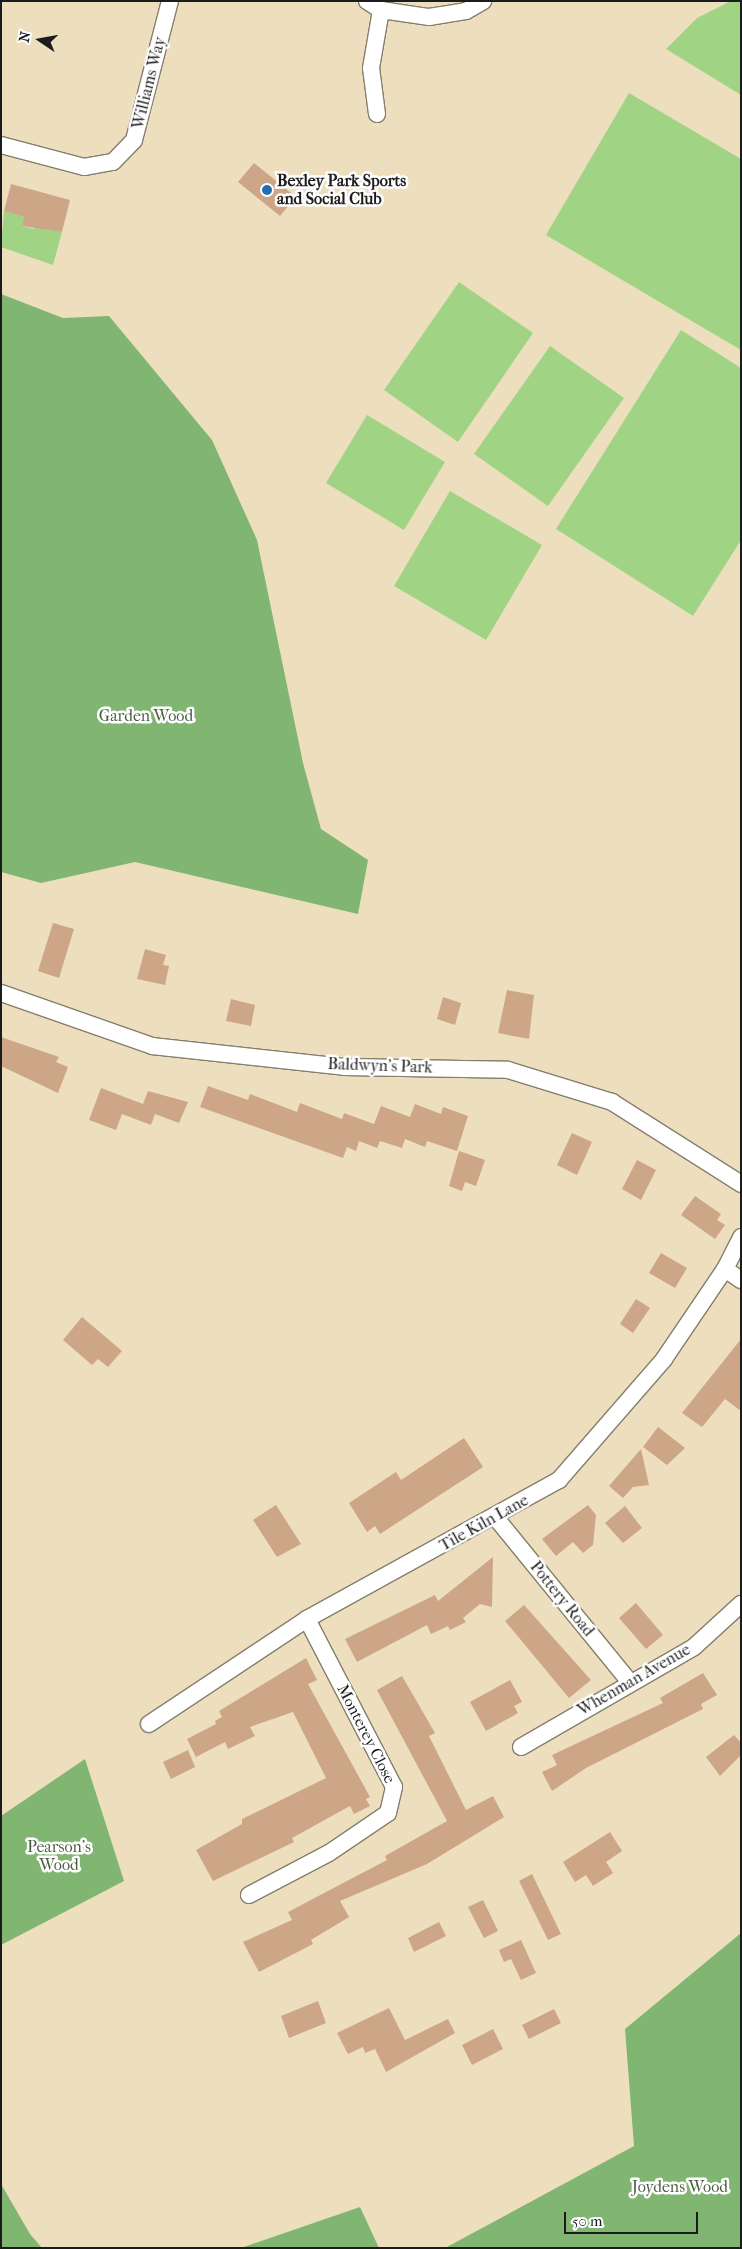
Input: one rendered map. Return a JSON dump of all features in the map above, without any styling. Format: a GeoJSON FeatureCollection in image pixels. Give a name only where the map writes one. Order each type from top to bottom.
{"type":"FeatureCollection","features":[{"type":"Feature","properties":{"kind":"street","name":"Williams Way"},"geometry":{"type":"LineString","coordinates":[[1,145],[84,167],[113,162],[134,140],[170,1]]}},
{"type":"Feature","properties":{"kind":"street"},"geometry":{"type":"LineString","coordinates":[[367,1],[381,10],[429,17],[466,11],[483,1]]}},
{"type":"Feature","properties":{"kind":"street"},"geometry":{"type":"LineString","coordinates":[[376,114],[371,68],[381,10]]}},
{"type":"Feature","properties":{"kind":"street","name":"Baldwyn's Park"},"geometry":{"type":"LineString","coordinates":[[1,993],[152,1046],[344,1067],[508,1070],[612,1102],[741,1184]]}},
{"type":"Feature","properties":{"kind":"street","name":"Tile Kiln Lane"},"geometry":{"type":"LineString","coordinates":[[150,1724],[307,1619],[496,1518],[559,1480],[604,1432],[664,1359],[725,1269],[741,1237]]}},
{"type":"Feature","properties":{"kind":"street"},"geometry":{"type":"LineString","coordinates":[[725,1269],[741,1280]]}},
{"type":"Feature","properties":{"kind":"street","name":"Pottery Road"},"geometry":{"type":"LineString","coordinates":[[496,1518],[629,1681]]}},
{"type":"Feature","properties":{"kind":"street","name":"Whenman Avenue"},"geometry":{"type":"LineString","coordinates":[[521,1747],[629,1681],[694,1647],[741,1604]]}},
{"type":"Feature","properties":{"kind":"street","name":"Monterey Close"},"geometry":{"type":"LineString","coordinates":[[249,1895],[329,1853],[388,1814],[394,1787],[307,1619]]}},
{"type":"Feature","properties":{"kind":"green space"},"geometry":{"type":"Polygon","coordinates":[[[731,1],[741,1],[741,95],[666,49],[697,18],[731,1]]]}},
{"type":"Feature","properties":{"kind":"green space"},"geometry":{"type":"Polygon","coordinates":[[[629,93],[741,159],[741,350],[546,235],[629,93]]]}},
{"type":"Feature","properties":{"kind":"green space"},"geometry":{"type":"Polygon","coordinates":[[[4,211],[24,217],[22,226],[34,229],[36,225],[62,232],[53,265],[1,247],[4,211]]]}},
{"type":"Feature","properties":{"kind":"green space"},"geometry":{"type":"Polygon","coordinates":[[[459,282],[533,333],[458,442],[384,390],[459,282]]]}},
{"type":"Feature","properties":{"kind":"green space","name":"Garden Wood"},"geometry":{"type":"Polygon","coordinates":[[[1,294],[63,318],[109,316],[212,440],[257,540],[303,763],[321,829],[368,860],[358,914],[135,862],[41,883],[1,872],[1,294]]]}},
{"type":"Feature","properties":{"kind":"green space"},"geometry":{"type":"Polygon","coordinates":[[[681,330],[741,368],[741,540],[693,616],[556,529],[681,330]]]}},
{"type":"Feature","properties":{"kind":"green space"},"geometry":{"type":"Polygon","coordinates":[[[550,346],[624,398],[548,506],[474,454],[550,346]]]}},
{"type":"Feature","properties":{"kind":"green space"},"geometry":{"type":"Polygon","coordinates":[[[367,415],[445,462],[404,530],[326,483],[367,415]]]}},
{"type":"Feature","properties":{"kind":"green space"},"geometry":{"type":"Polygon","coordinates":[[[450,491],[542,545],[486,640],[394,586],[450,491]]]}},
{"type":"Feature","properties":{"kind":"green space","name":"Pearson's Wood"},"geometry":{"type":"Polygon","coordinates":[[[85,1759],[124,1881],[1,1945],[1,1816],[85,1759]]]}},
{"type":"Feature","properties":{"kind":"green space","name":"Joydens Wood"},"geometry":{"type":"Polygon","coordinates":[[[741,1933],[741,2248],[445,2248],[634,2146],[625,2029],[741,1933]]]}},
{"type":"Feature","properties":{"kind":"green space"},"geometry":{"type":"Polygon","coordinates":[[[1,2184],[30,2234],[42,2248],[1,2248],[1,2184]]]}},
{"type":"Feature","properties":{"kind":"green space"},"geometry":{"type":"Polygon","coordinates":[[[360,2207],[379,2248],[241,2248],[360,2207]]]}},
{"type":"Feature","properties":{"kind":"building","name":"Bexley Park Sports and Social Club"},"geometry":{"type":"Polygon","coordinates":[[[254,163],[296,197],[280,216],[238,182],[254,163]]]}},
{"type":"Feature","properties":{"kind":"building"},"geometry":{"type":"Polygon","coordinates":[[[11,184],[70,200],[62,232],[22,226],[24,217],[4,211],[11,184]]]}},
{"type":"Feature","properties":{"kind":"building"},"geometry":{"type":"Polygon","coordinates":[[[53,923],[74,929],[59,978],[38,971],[53,923]]]}},
{"type":"Feature","properties":{"kind":"building"},"geometry":{"type":"Polygon","coordinates":[[[145,949],[166,955],[163,965],[169,966],[165,985],[137,979],[145,949]]]}},
{"type":"Feature","properties":{"kind":"building"},"geometry":{"type":"Polygon","coordinates":[[[507,990],[534,995],[529,1039],[498,1033],[507,990]]]}},
{"type":"Feature","properties":{"kind":"building"},"geometry":{"type":"Polygon","coordinates":[[[443,997],[461,1003],[455,1025],[437,1019],[443,997]]]}},
{"type":"Feature","properties":{"kind":"building"},"geometry":{"type":"Polygon","coordinates":[[[231,999],[255,1005],[251,1026],[226,1021],[231,999]]]}},
{"type":"Feature","properties":{"kind":"building"},"geometry":{"type":"Polygon","coordinates":[[[1,1037],[59,1057],[56,1062],[68,1067],[58,1093],[1,1066],[1,1037]]]}},
{"type":"Feature","properties":{"kind":"building"},"geometry":{"type":"Polygon","coordinates":[[[208,1086],[248,1100],[250,1094],[297,1112],[300,1103],[342,1119],[344,1113],[374,1124],[381,1106],[410,1117],[415,1104],[441,1114],[443,1107],[468,1116],[457,1151],[427,1141],[425,1147],[405,1139],[402,1148],[380,1141],[377,1148],[359,1141],[356,1151],[347,1147],[343,1158],[200,1107],[208,1086]]]}},
{"type":"Feature","properties":{"kind":"building"},"geometry":{"type":"Polygon","coordinates":[[[101,1088],[143,1104],[148,1091],[188,1102],[179,1123],[155,1114],[151,1125],[122,1114],[116,1130],[89,1120],[101,1088]]]}},
{"type":"Feature","properties":{"kind":"building"},"geometry":{"type":"Polygon","coordinates":[[[572,1133],[592,1142],[577,1175],[557,1165],[572,1133]]]}},
{"type":"Feature","properties":{"kind":"building"},"geometry":{"type":"Polygon","coordinates":[[[459,1151],[485,1160],[476,1186],[465,1182],[462,1191],[449,1186],[459,1151]]]}},
{"type":"Feature","properties":{"kind":"building"},"geometry":{"type":"Polygon","coordinates":[[[637,1160],[656,1170],[641,1200],[622,1189],[637,1160]]]}},
{"type":"Feature","properties":{"kind":"building"},"geometry":{"type":"Polygon","coordinates":[[[695,1196],[721,1214],[717,1220],[725,1225],[715,1239],[681,1215],[695,1196]]]}},
{"type":"Feature","properties":{"kind":"building"},"geometry":{"type":"Polygon","coordinates":[[[661,1253],[687,1268],[675,1288],[649,1273],[661,1253]]]}},
{"type":"Feature","properties":{"kind":"building"},"geometry":{"type":"Polygon","coordinates":[[[636,1299],[650,1308],[633,1333],[620,1324],[636,1299]]]}},
{"type":"Feature","properties":{"kind":"building"},"geometry":{"type":"Polygon","coordinates":[[[82,1317],[122,1351],[108,1367],[98,1359],[92,1365],[63,1340],[82,1317]]]}},
{"type":"Feature","properties":{"kind":"building"},"geometry":{"type":"Polygon","coordinates":[[[741,1339],[741,1411],[725,1399],[702,1427],[682,1413],[741,1339]]]}},
{"type":"Feature","properties":{"kind":"building"},"geometry":{"type":"Polygon","coordinates":[[[658,1427],[685,1448],[667,1465],[643,1447],[658,1427]]]}},
{"type":"Feature","properties":{"kind":"building"},"geometry":{"type":"Polygon","coordinates":[[[464,1438],[483,1467],[380,1534],[375,1526],[367,1532],[349,1503],[396,1472],[401,1480],[464,1438]]]}},
{"type":"Feature","properties":{"kind":"building"},"geometry":{"type":"Polygon","coordinates":[[[641,1449],[649,1485],[633,1487],[623,1498],[609,1486],[641,1449]]]}},
{"type":"Feature","properties":{"kind":"building"},"geometry":{"type":"Polygon","coordinates":[[[276,1505],[301,1544],[277,1557],[253,1520],[276,1505]]]}},
{"type":"Feature","properties":{"kind":"building"},"geometry":{"type":"Polygon","coordinates":[[[588,1505],[596,1515],[593,1545],[583,1553],[573,1542],[556,1556],[542,1539],[588,1505]]]}},
{"type":"Feature","properties":{"kind":"building"},"geometry":{"type":"Polygon","coordinates":[[[625,1506],[642,1528],[623,1543],[605,1523],[625,1506]]]}},
{"type":"Feature","properties":{"kind":"building"},"geometry":{"type":"Polygon","coordinates":[[[493,1557],[492,1607],[480,1604],[463,1618],[466,1622],[450,1630],[448,1626],[431,1634],[427,1625],[357,1662],[345,1639],[435,1595],[438,1601],[493,1557]]]}},
{"type":"Feature","properties":{"kind":"building"},"geometry":{"type":"Polygon","coordinates":[[[636,1603],[663,1635],[646,1649],[619,1618],[636,1603]]]}},
{"type":"Feature","properties":{"kind":"building"},"geometry":{"type":"Polygon","coordinates":[[[524,1605],[591,1680],[569,1698],[505,1621],[524,1605]]]}},
{"type":"Feature","properties":{"kind":"building"},"geometry":{"type":"Polygon","coordinates":[[[306,1658],[317,1680],[308,1684],[370,1797],[366,1799],[370,1806],[354,1814],[350,1806],[292,1838],[294,1842],[213,1881],[196,1850],[242,1824],[242,1819],[326,1778],[293,1712],[250,1727],[255,1736],[228,1749],[225,1742],[196,1757],[187,1739],[216,1724],[215,1721],[222,1717],[219,1711],[306,1658]]]}},
{"type":"Feature","properties":{"kind":"building"},"geometry":{"type":"Polygon","coordinates":[[[703,1673],[717,1695],[701,1704],[703,1709],[586,1768],[552,1791],[542,1772],[557,1765],[552,1755],[663,1703],[660,1698],[703,1673]]]}},
{"type":"Feature","properties":{"kind":"building"},"geometry":{"type":"Polygon","coordinates":[[[402,1676],[435,1733],[429,1736],[466,1810],[493,1796],[504,1817],[427,1864],[340,1901],[349,1917],[311,1940],[313,1944],[259,1972],[243,1942],[292,1920],[288,1912],[387,1860],[385,1856],[447,1821],[377,1690],[402,1676]]]}},
{"type":"Feature","properties":{"kind":"building"},"geometry":{"type":"Polygon","coordinates":[[[510,1680],[522,1702],[514,1706],[518,1713],[486,1731],[470,1702],[510,1680]]]}},
{"type":"Feature","properties":{"kind":"building"},"geometry":{"type":"Polygon","coordinates":[[[734,1735],[741,1743],[741,1755],[720,1776],[706,1757],[734,1735]]]}},
{"type":"Feature","properties":{"kind":"building"},"geometry":{"type":"Polygon","coordinates":[[[188,1750],[195,1767],[171,1779],[163,1762],[188,1750]]]}},
{"type":"Feature","properties":{"kind":"building"},"geometry":{"type":"Polygon","coordinates":[[[610,1832],[622,1851],[606,1862],[613,1873],[593,1886],[586,1875],[575,1882],[563,1862],[610,1832]]]}},
{"type":"Feature","properties":{"kind":"building"},"geometry":{"type":"Polygon","coordinates":[[[532,1874],[561,1934],[548,1940],[519,1881],[532,1874]]]}},
{"type":"Feature","properties":{"kind":"building"},"geometry":{"type":"Polygon","coordinates":[[[483,1900],[498,1931],[484,1938],[468,1907],[483,1900]]]}},
{"type":"Feature","properties":{"kind":"building"},"geometry":{"type":"Polygon","coordinates":[[[439,1922],[446,1936],[414,1952],[408,1938],[439,1922]]]}},
{"type":"Feature","properties":{"kind":"building"},"geometry":{"type":"Polygon","coordinates":[[[521,1940],[536,1973],[521,1980],[511,1959],[504,1962],[499,1950],[521,1940]]]}},
{"type":"Feature","properties":{"kind":"building"},"geometry":{"type":"Polygon","coordinates":[[[318,2001],[326,2023],[289,2038],[281,2016],[318,2001]]]}},
{"type":"Feature","properties":{"kind":"building"},"geometry":{"type":"Polygon","coordinates":[[[389,2008],[405,2040],[448,2019],[455,2033],[386,2072],[375,2049],[365,2053],[363,2047],[348,2054],[337,2033],[389,2008]]]}},
{"type":"Feature","properties":{"kind":"building"},"geometry":{"type":"Polygon","coordinates":[[[554,2009],[561,2023],[529,2039],[522,2025],[554,2009]]]}},
{"type":"Feature","properties":{"kind":"building"},"geometry":{"type":"Polygon","coordinates":[[[493,2029],[503,2049],[472,2065],[462,2045],[493,2029]]]}},
{"type":"Feature","properties":{"kind":"place","name":"Bexley Park Sports and Social Club"},"geometry":{"type":"Point","coordinates":[267,190]}}]}
